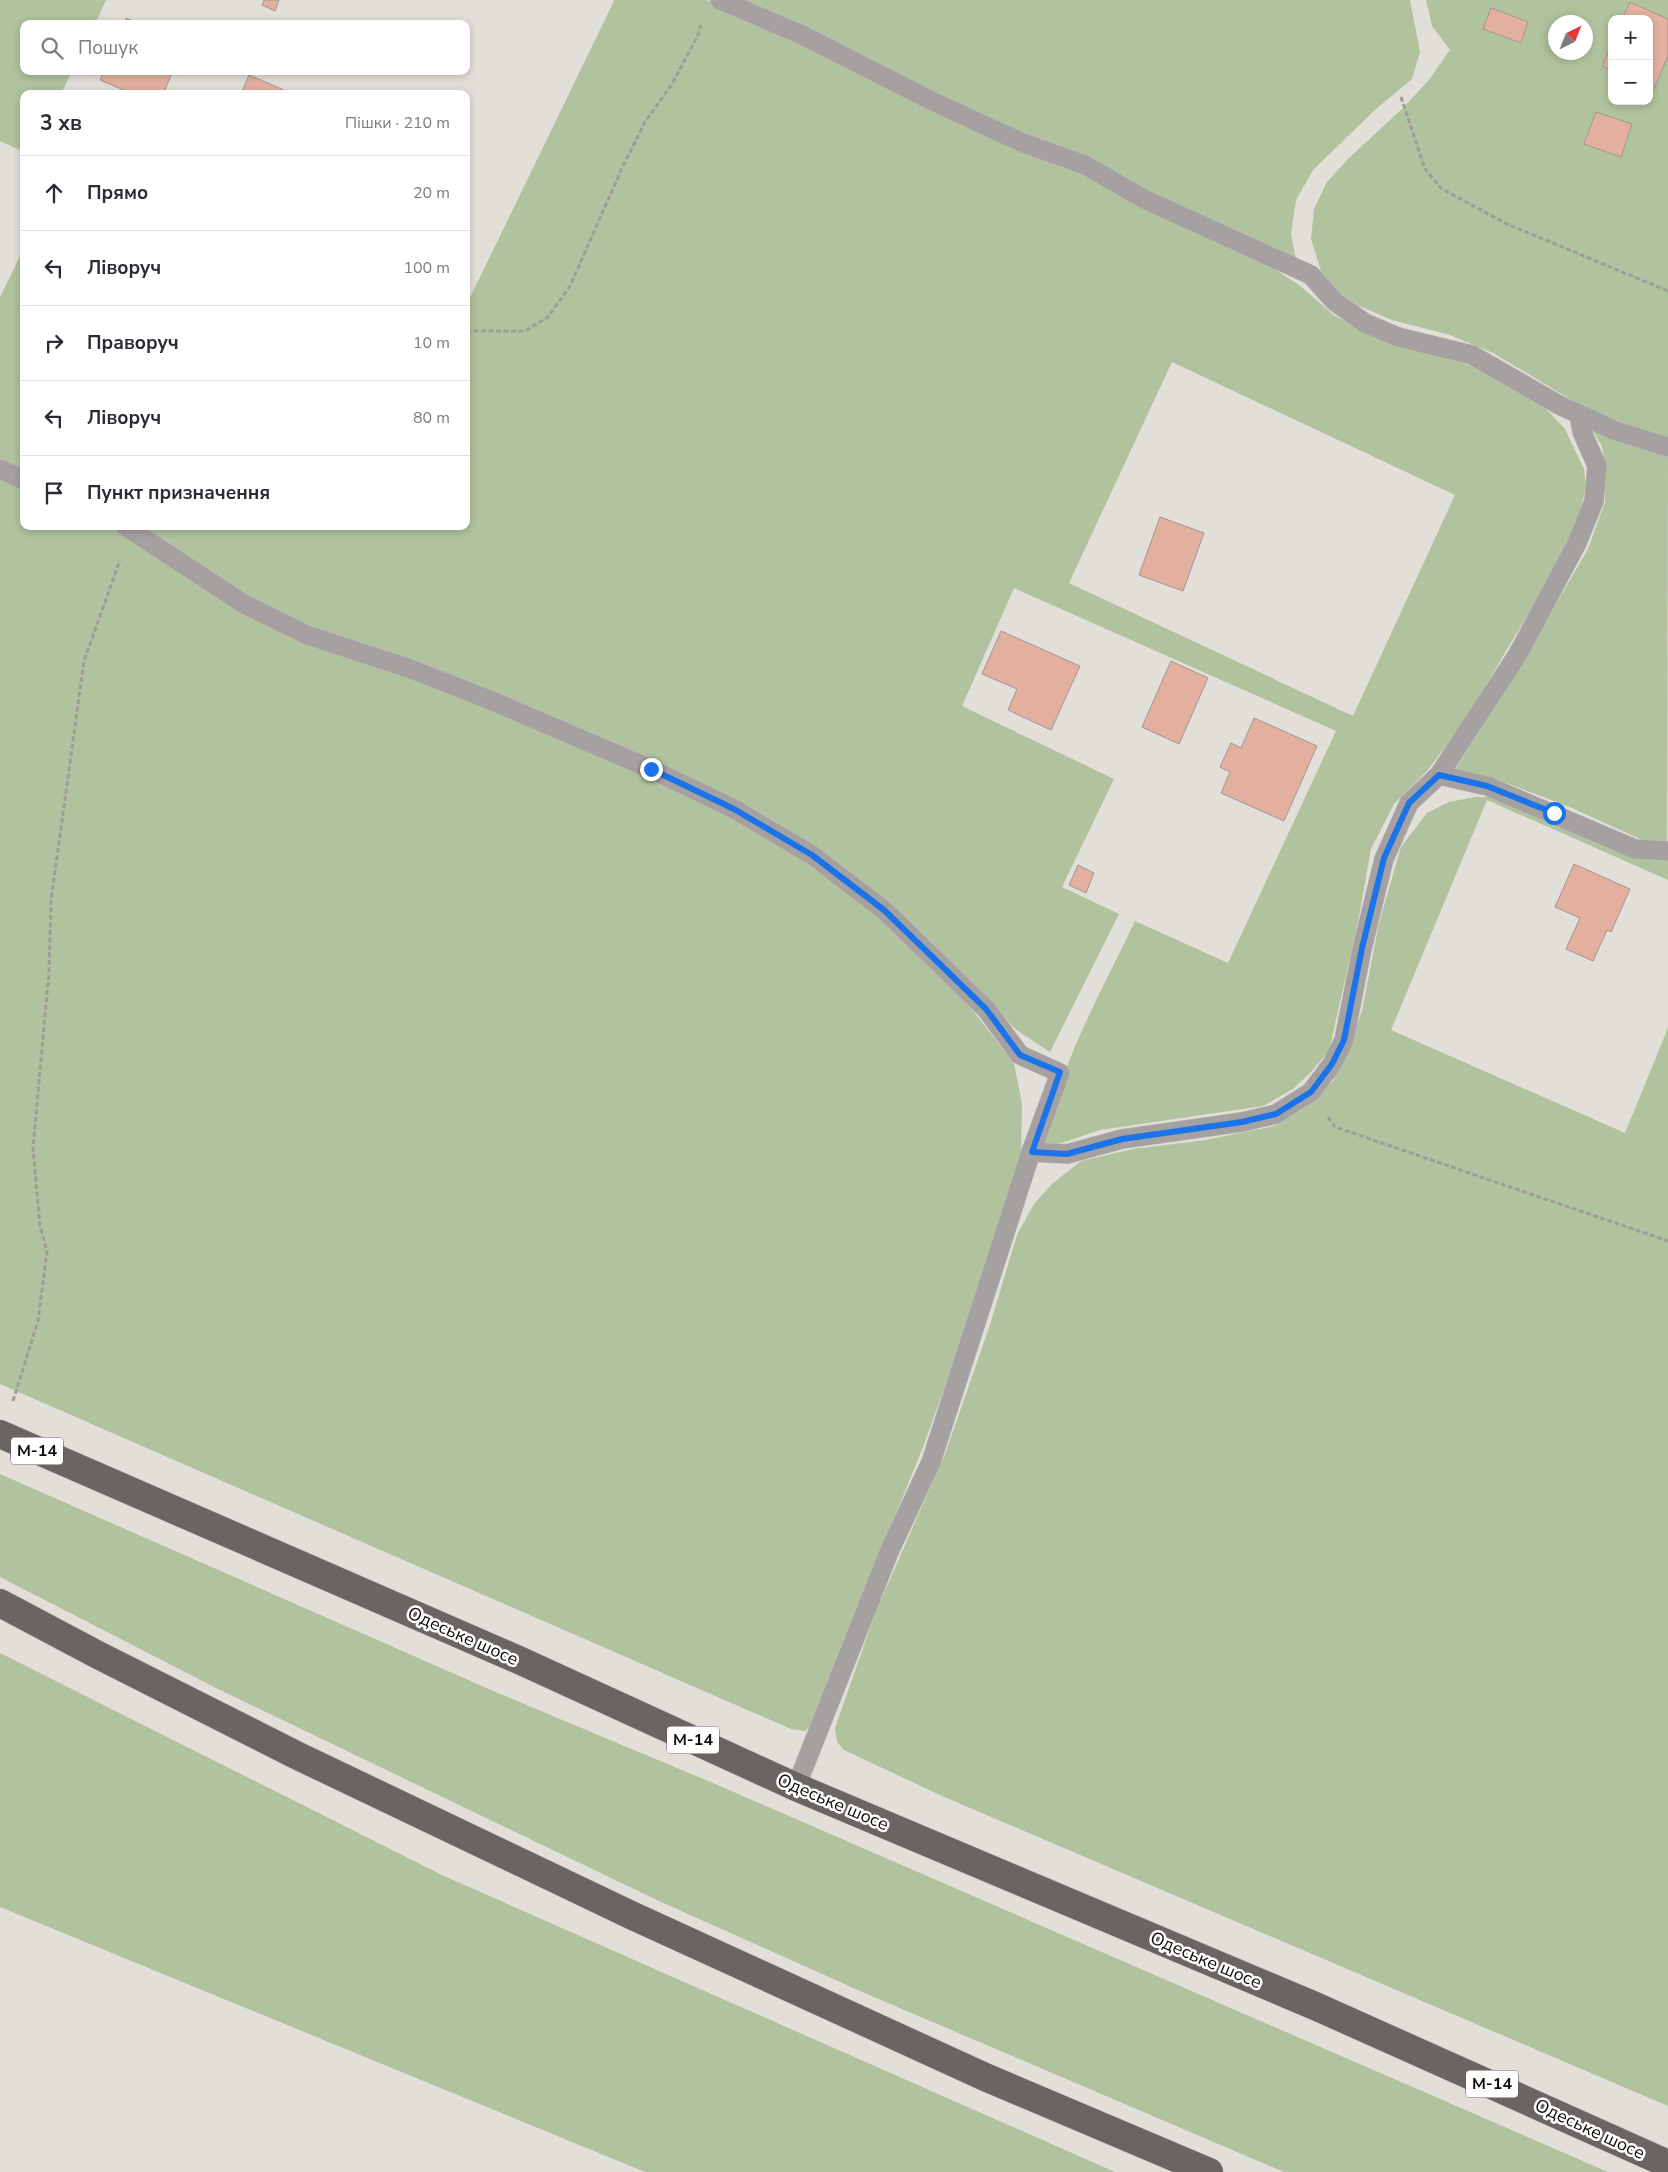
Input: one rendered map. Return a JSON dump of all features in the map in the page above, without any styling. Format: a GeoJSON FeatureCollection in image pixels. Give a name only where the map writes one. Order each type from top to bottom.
{"type":"FeatureCollection","features":[{"type":"Feature","properties":{"kind":"highway","name":"Одеське шосе"},"geometry":{"type":"LineString","coordinates":[[0,1434],[521,1662],[796,1787],[1315,2006],[1668,2164]]}},
{"type":"Feature","properties":{"kind":"highway"},"geometry":{"type":"LineString","coordinates":[[0,1603],[298,1756],[633,1916],[985,2077],[1209,2172]]}},
{"type":"Feature","properties":{"kind":"lane"},"geometry":{"type":"LineString","coordinates":[[720,0],[802,35],[930,100],[1023,144],[1086,165],[1144,199],[1311,275],[1334,301],[1365,323],[1398,336],[1472,355],[1559,405],[1616,431],[1668,447]]}},
{"type":"Feature","properties":{"kind":"lane"},"geometry":{"type":"LineString","coordinates":[[1032,1152],[1067,1154],[1122,1139],[1242,1122],[1276,1114],[1311,1092],[1332,1064],[1344,1040],[1362,948],[1384,858],[1409,803],[1439,775],[1518,654],[1577,544],[1594,501],[1597,466],[1582,432],[1579,414]]}},
{"type":"Feature","properties":{"kind":"lane"},"geometry":{"type":"LineString","coordinates":[[0,469],[20,478]]}},
{"type":"Feature","properties":{"kind":"lane"},"geometry":{"type":"LineString","coordinates":[[132,530],[244,604],[298,630],[408,668],[651,769],[734,809],[812,855],[884,910],[986,1009],[1020,1055],[1060,1072],[931,1462],[889,1552],[796,1787]]}},
{"type":"Feature","properties":{"kind":"lane"},"geometry":{"type":"LineString","coordinates":[[1439,775],[1487,786],[1635,849],[1668,851]]}},
{"type":"Feature","properties":{"kind":"path"},"geometry":{"type":"LineString","coordinates":[[470,332],[525,331],[548,318],[570,286],[623,166],[645,122],[672,84],[698,35],[703,18]]}},
{"type":"Feature","properties":{"kind":"path"},"geometry":{"type":"LineString","coordinates":[[1401,97],[1425,169],[1442,189],[1507,224],[1668,291]]}},
{"type":"Feature","properties":{"kind":"path"},"geometry":{"type":"LineString","coordinates":[[11,1407],[38,1321],[47,1251],[40,1226],[33,1148],[49,972],[51,901],[84,661],[123,552],[128,530]]}},
{"type":"Feature","properties":{"kind":"path"},"geometry":{"type":"LineString","coordinates":[[1311,1092],[1335,1127],[1668,1241]]}},
{"type":"Feature","properties":{"kind":"green space"},"geometry":{"type":"Polygon","coordinates":[[[0,0],[106,0],[97,20],[20,20],[20,75],[70,75],[63,90],[20,90],[20,150],[0,141],[0,0]]]}},
{"type":"Feature","properties":{"kind":"green space"},"geometry":{"type":"Polygon","coordinates":[[[613,0],[707,0],[729,13],[800,40],[849,70],[977,129],[1076,168],[1262,261],[1299,285],[1335,316],[1370,334],[1432,355],[1466,364],[1499,378],[1546,409],[1565,429],[1584,469],[1586,486],[1579,518],[1549,579],[1463,723],[1427,771],[1394,804],[1371,849],[1358,922],[1329,1051],[1310,1073],[1293,1089],[1263,1106],[1100,1130],[1044,1149],[1050,1119],[1069,1061],[1094,1004],[1135,921],[1228,963],[1336,731],[1014,588],[962,706],[1114,779],[1062,887],[1119,914],[1050,1052],[1015,1029],[979,989],[923,936],[855,879],[773,820],[710,788],[270,609],[145,530],[470,530],[470,298],[613,0]],[[1172,362],[1069,583],[1353,716],[1455,495],[1172,362]]]}},
{"type":"Feature","properties":{"kind":"green space"},"geometry":{"type":"Polygon","coordinates":[[[734,0],[1410,0],[1420,52],[1412,79],[1376,109],[1313,170],[1296,200],[1291,234],[1297,265],[734,0]]]}},
{"type":"Feature","properties":{"kind":"green space"},"geometry":{"type":"Polygon","coordinates":[[[1426,0],[1668,0],[1668,437],[1628,425],[1580,405],[1493,353],[1450,335],[1392,320],[1357,305],[1331,287],[1322,274],[1311,239],[1314,209],[1327,182],[1349,158],[1403,108],[1428,81],[1450,50],[1432,26],[1426,0]]]}},
{"type":"Feature","properties":{"kind":"green space"},"geometry":{"type":"Polygon","coordinates":[[[20,256],[20,469],[0,460],[0,297],[20,256]]]}},
{"type":"Feature","properties":{"kind":"green space"},"geometry":{"type":"Polygon","coordinates":[[[1592,430],[1639,448],[1668,455],[1667,844],[1642,840],[1572,808],[1496,779],[1454,771],[1510,683],[1588,549],[1605,502],[1605,469],[1602,446],[1592,430]]]}},
{"type":"Feature","properties":{"kind":"green space"},"geometry":{"type":"Polygon","coordinates":[[[0,477],[20,485],[20,530],[118,530],[139,540],[182,573],[405,673],[534,724],[758,828],[863,900],[963,998],[1014,1063],[1022,1104],[1021,1157],[971,1314],[922,1450],[838,1654],[811,1725],[805,1731],[791,1729],[0,1384],[0,477]]]}},
{"type":"Feature","properties":{"kind":"green space"},"geometry":{"type":"Polygon","coordinates":[[[1475,797],[1490,797],[1653,860],[1668,861],[1668,880],[1487,800],[1391,1030],[1625,1133],[1668,1028],[1668,2106],[942,1796],[844,1750],[837,1742],[835,1728],[876,1611],[945,1454],[989,1328],[1017,1235],[1034,1204],[1052,1184],[1081,1161],[1133,1149],[1205,1140],[1274,1126],[1305,1108],[1333,1081],[1346,1056],[1362,1011],[1379,923],[1401,847],[1427,813],[1449,802],[1475,797]]]}},
{"type":"Feature","properties":{"kind":"green space"},"geometry":{"type":"Polygon","coordinates":[[[0,1474],[491,1690],[720,1786],[1608,2172],[1284,2172],[860,1991],[659,1901],[220,1690],[0,1577],[0,1474]]]}},
{"type":"Feature","properties":{"kind":"green space"},"geometry":{"type":"Polygon","coordinates":[[[0,1653],[444,1876],[1115,2172],[645,2172],[0,1907],[0,1653]]]}},
{"type":"Feature","properties":{"kind":"building"},"geometry":{"type":"Polygon","coordinates":[[[264,0],[279,0],[275,11],[262,5],[264,0]]]}},
{"type":"Feature","properties":{"kind":"building"},"geometry":{"type":"Polygon","coordinates":[[[1630,2],[1668,19],[1668,56],[1654,89],[1653,15],[1624,15],[1630,2]]]}},
{"type":"Feature","properties":{"kind":"building"},"geometry":{"type":"Polygon","coordinates":[[[1491,8],[1528,22],[1521,43],[1483,29],[1491,8]]]}},
{"type":"Feature","properties":{"kind":"building"},"geometry":{"type":"Polygon","coordinates":[[[1608,52],[1608,69],[1602,66],[1608,52]]]}},
{"type":"Feature","properties":{"kind":"building"},"geometry":{"type":"Polygon","coordinates":[[[102,75],[171,75],[165,90],[124,90],[100,80],[102,75]]]}},
{"type":"Feature","properties":{"kind":"building"},"geometry":{"type":"Polygon","coordinates":[[[249,75],[284,90],[243,90],[249,75]]]}},
{"type":"Feature","properties":{"kind":"building"},"geometry":{"type":"Polygon","coordinates":[[[1596,112],[1632,124],[1621,157],[1584,144],[1596,112]]]}},
{"type":"Feature","properties":{"kind":"building"},"geometry":{"type":"Polygon","coordinates":[[[1160,517],[1204,533],[1183,591],[1139,575],[1160,517]]]}},
{"type":"Feature","properties":{"kind":"building"},"geometry":{"type":"Polygon","coordinates":[[[1001,631],[1080,666],[1051,730],[1008,710],[1017,689],[982,674],[1001,631]]]}},
{"type":"Feature","properties":{"kind":"building"},"geometry":{"type":"Polygon","coordinates":[[[1171,661],[1208,678],[1179,744],[1142,727],[1171,661]]]}},
{"type":"Feature","properties":{"kind":"building"},"geometry":{"type":"Polygon","coordinates":[[[1254,718],[1317,746],[1284,821],[1221,793],[1230,772],[1220,767],[1231,743],[1241,748],[1254,718]]]}},
{"type":"Feature","properties":{"kind":"building"},"geometry":{"type":"Polygon","coordinates":[[[1574,864],[1630,889],[1611,932],[1607,930],[1593,961],[1566,949],[1580,918],[1555,907],[1574,864]]]}},
{"type":"Feature","properties":{"kind":"building"},"geometry":{"type":"Polygon","coordinates":[[[1078,865],[1094,873],[1086,893],[1069,885],[1078,865]]]}},
{"type":"Feature","properties":{"kind":"route"},"geometry":{"type":"LineString","coordinates":[[651,769],[734,809],[812,855],[884,910],[986,1009],[1020,1055],[1060,1072],[1032,1152],[1067,1154],[1122,1139],[1242,1122],[1276,1114],[1311,1092],[1332,1064],[1344,1040],[1362,948],[1384,858],[1409,803],[1439,775],[1487,786],[1554,813]]}}]}
